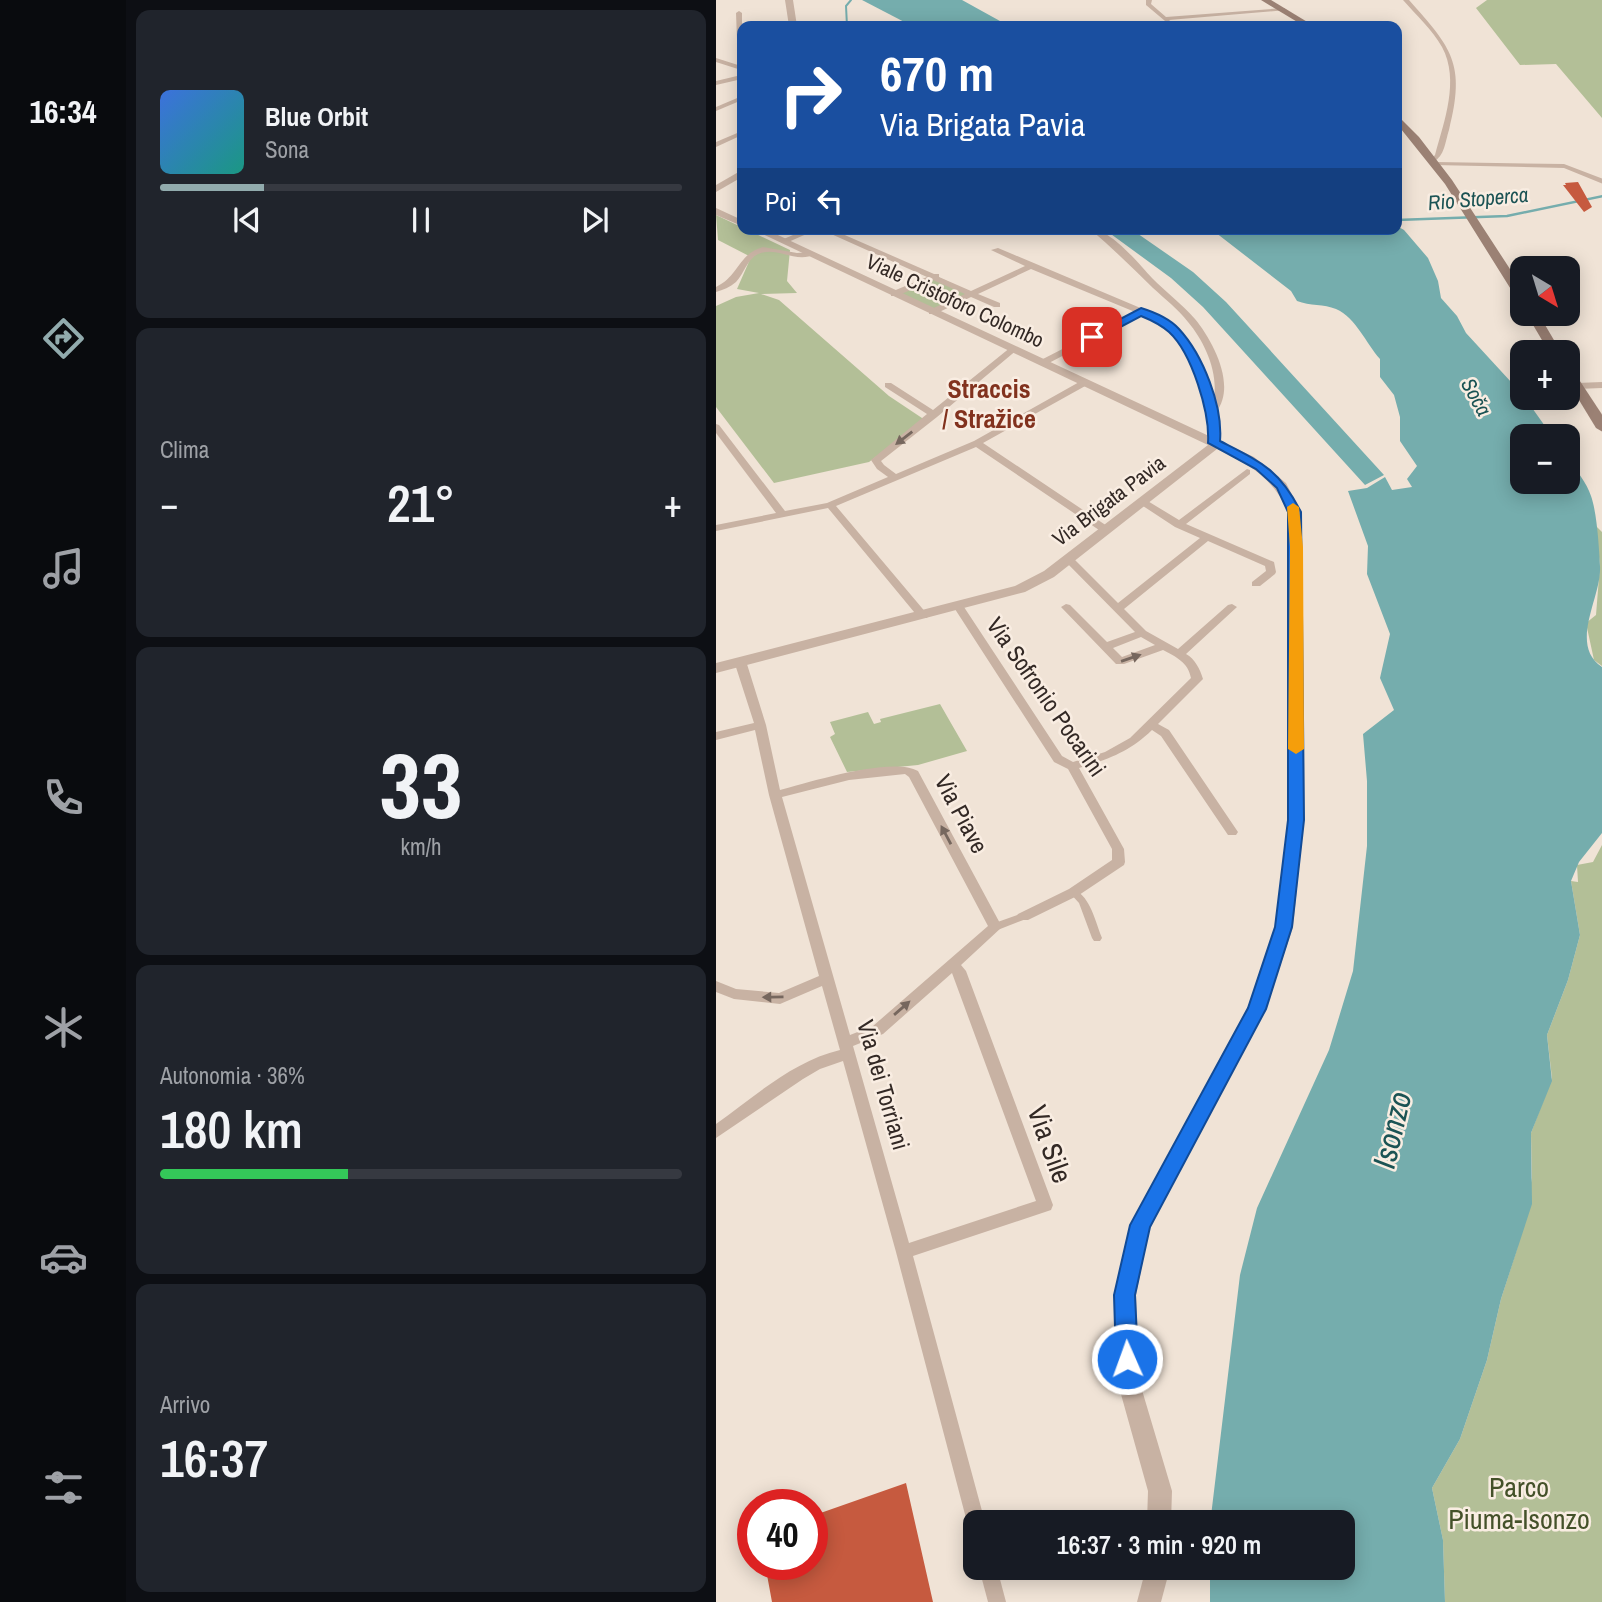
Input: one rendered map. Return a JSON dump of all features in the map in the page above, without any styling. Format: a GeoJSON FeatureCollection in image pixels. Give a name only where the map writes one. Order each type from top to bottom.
{"type":"FeatureCollection","features":[{"type":"Feature","properties":{"kind":"main road"},"geometry":{"type":"LineString","coordinates":[[1265,0],[1302,21]]}},
{"type":"Feature","properties":{"kind":"main road"},"geometry":{"type":"LineString","coordinates":[[1402,124],[1435,162],[1510,278]]}},
{"type":"Feature","properties":{"kind":"main road"},"geometry":{"type":"LineString","coordinates":[[1580,391],[1602,428]]}},
{"type":"Feature","properties":{"kind":"street"},"geometry":{"type":"LineString","coordinates":[[789,0],[792,21]]}},
{"type":"Feature","properties":{"kind":"street"},"geometry":{"type":"LineString","coordinates":[[1149,0],[1148,4],[1168,21]]}},
{"type":"Feature","properties":{"kind":"street"},"geometry":{"type":"LineString","coordinates":[[1406,0],[1438,37],[1449,54],[1452,66],[1450,115],[1435,162],[1558,166],[1580,169],[1602,182]]}},
{"type":"Feature","properties":{"kind":"street"},"geometry":{"type":"LineString","coordinates":[[1167,18],[1284,10]]}},
{"type":"Feature","properties":{"kind":"street"},"geometry":{"type":"LineString","coordinates":[[739,13],[739,21]]}},
{"type":"Feature","properties":{"kind":"street"},"geometry":{"type":"LineString","coordinates":[[716,60],[737,67]]}},
{"type":"Feature","properties":{"kind":"street"},"geometry":{"type":"LineString","coordinates":[[716,83],[737,78]]}},
{"type":"Feature","properties":{"kind":"street"},"geometry":{"type":"LineString","coordinates":[[716,109],[737,100]]}},
{"type":"Feature","properties":{"kind":"street"},"geometry":{"type":"LineString","coordinates":[[716,135],[737,141]]}},
{"type":"Feature","properties":{"kind":"street"},"geometry":{"type":"LineString","coordinates":[[716,145],[737,136]]}},
{"type":"Feature","properties":{"kind":"street"},"geometry":{"type":"LineString","coordinates":[[1558,166],[1563,176]]}},
{"type":"Feature","properties":{"kind":"street"},"geometry":{"type":"LineString","coordinates":[[716,189],[737,176]]}},
{"type":"Feature","properties":{"kind":"street"},"geometry":{"type":"LineString","coordinates":[[716,211],[737,221]]}},
{"type":"Feature","properties":{"kind":"street","name":"Viale Cristoforo Colombo"},"geometry":{"type":"LineString","coordinates":[[770,235],[1250,460],[1273,476],[1290,498],[1295,512],[1296,820],[1284,927],[1257,1009],[1140,1225],[1125,1295],[1128,1381],[1160,1491],[1159,1510]]}},
{"type":"Feature","properties":{"kind":"street"},"geometry":{"type":"LineString","coordinates":[[783,241],[798,235]]}},
{"type":"Feature","properties":{"kind":"street"},"geometry":{"type":"LineString","coordinates":[[838,235],[997,305]]}},
{"type":"Feature","properties":{"kind":"street"},"geometry":{"type":"LineString","coordinates":[[1102,235],[1194,323],[1209,348],[1219,380],[1219,401],[1211,412]]}},
{"type":"Feature","properties":{"kind":"street"},"geometry":{"type":"LineString","coordinates":[[716,290],[734,280],[743,264],[755,252],[771,249],[795,257],[811,254]]}},
{"type":"Feature","properties":{"kind":"street"},"geometry":{"type":"LineString","coordinates":[[995,250],[1158,319],[1175,331],[1190,354],[1211,412],[1215,425],[1214,443]]}},
{"type":"Feature","properties":{"kind":"street"},"geometry":{"type":"LineString","coordinates":[[932,312],[1031,266]]}},
{"type":"Feature","properties":{"kind":"street"},"geometry":{"type":"LineString","coordinates":[[894,294],[936,276]]}},
{"type":"Feature","properties":{"kind":"street"},"geometry":{"type":"LineString","coordinates":[[1043,363],[1141,312]]}},
{"type":"Feature","properties":{"kind":"street"},"geometry":{"type":"LineString","coordinates":[[896,478],[880,467],[876,460],[1014,349]]}},
{"type":"Feature","properties":{"kind":"street"},"geometry":{"type":"LineString","coordinates":[[716,528],[830,505],[977,443],[1085,383]]}},
{"type":"Feature","properties":{"kind":"street"},"geometry":{"type":"LineString","coordinates":[[888,384],[934,415]]}},
{"type":"Feature","properties":{"kind":"street"},"geometry":{"type":"LineString","coordinates":[[1580,386],[1602,385]]}},
{"type":"Feature","properties":{"kind":"street"},"geometry":{"type":"LineString","coordinates":[[716,427],[783,515]]}},
{"type":"Feature","properties":{"kind":"street"},"geometry":{"type":"LineString","coordinates":[[977,443],[1106,530]]}},
{"type":"Feature","properties":{"kind":"street","name":"Via Brigata Pavia"},"geometry":{"type":"LineString","coordinates":[[716,667],[1020,589],[1049,574],[1213,447],[1214,443]]}},
{"type":"Feature","properties":{"kind":"street"},"geometry":{"type":"LineString","coordinates":[[1179,525],[1247,472]]}},
{"type":"Feature","properties":{"kind":"street"},"geometry":{"type":"LineString","coordinates":[[1143,502],[1179,525],[1270,564],[1271,572],[1256,584]]}},
{"type":"Feature","properties":{"kind":"street"},"geometry":{"type":"LineString","coordinates":[[830,505],[923,616]]}},
{"type":"Feature","properties":{"kind":"street"},"geometry":{"type":"LineString","coordinates":[[1118,608],[1206,538]]}},
{"type":"Feature","properties":{"kind":"street"},"geometry":{"type":"LineString","coordinates":[[1068,559],[1142,633],[1191,663],[1197,679],[1152,725],[1121,750],[1072,766]]}},
{"type":"Feature","properties":{"kind":"street","name":"Via Sofronio Pocarini"},"geometry":{"type":"LineString","coordinates":[[958,606],[1058,760],[1072,766],[1118,849],[1119,862],[1074,892]]}},
{"type":"Feature","properties":{"kind":"street"},"geometry":{"type":"LineString","coordinates":[[1066,607],[1120,663],[1162,646]]}},
{"type":"Feature","properties":{"kind":"street"},"geometry":{"type":"LineString","coordinates":[[1179,654],[1232,607]]}},
{"type":"Feature","properties":{"kind":"street"},"geometry":{"type":"LineString","coordinates":[[1105,647],[1142,633]]}},
{"type":"Feature","properties":{"kind":"street","name":"Via dei Torriani"},"geometry":{"type":"LineString","coordinates":[[740,661],[760,725],[776,796],[829,978],[973,1510]]}},
{"type":"Feature","properties":{"kind":"street"},"geometry":{"type":"LineString","coordinates":[[716,736],[760,725]]}},
{"type":"Feature","properties":{"kind":"street"},"geometry":{"type":"LineString","coordinates":[[1152,725],[1165,733],[1232,832]]}},
{"type":"Feature","properties":{"kind":"street","name":"Via Piave"},"geometry":{"type":"LineString","coordinates":[[776,796],[849,776],[907,770],[914,774],[995,926]]}},
{"type":"Feature","properties":{"kind":"street"},"geometry":{"type":"LineString","coordinates":[[716,1132],[812,1065],[878,1030],[995,926],[1023,917],[1074,892],[1082,901],[1097,938]]}},
{"type":"Feature","properties":{"kind":"street","name":"Via Sile"},"geometry":{"type":"LineString","coordinates":[[904,1252],[1045,1205],[959,971],[951,965]]}},
{"type":"Feature","properties":{"kind":"street"},"geometry":{"type":"LineString","coordinates":[[716,986],[734,994],[780,999],[829,978]]}},
{"type":"Feature","properties":{"kind":"street"},"geometry":{"type":"LineString","coordinates":[[991,1580],[997,1602]]}},
{"type":"Feature","properties":{"kind":"street"},"geometry":{"type":"LineString","coordinates":[[1149,1602],[1155,1580]]}},
{"type":"Feature","properties":{"kind":"green space"},"geometry":{"type":"Polygon","coordinates":[[[1487,0],[1602,0],[1602,118],[1556,64],[1520,65],[1476,8],[1487,0]]]}},
{"type":"Feature","properties":{"kind":"green space"},"geometry":{"type":"Polygon","coordinates":[[[716,215],[737,225],[737,235],[758,235],[790,250],[787,281],[797,293],[761,294],[779,300],[889,396],[925,420],[869,462],[774,483],[716,407],[716,306],[736,297],[759,293],[737,289],[751,257],[718,240],[716,215]]]}},
{"type":"Feature","properties":{"kind":"green space"},"geometry":{"type":"Polygon","coordinates":[[[936,276],[972,293],[932,312],[894,294],[936,276]]]}},
{"type":"Feature","properties":{"kind":"green space"},"geometry":{"type":"Polygon","coordinates":[[[1595,525],[1602,532],[1602,666],[1594,660],[1586,623],[1596,615],[1600,565],[1595,525]]]}},
{"type":"Feature","properties":{"kind":"green space"},"geometry":{"type":"Polygon","coordinates":[[[940,704],[967,751],[918,765],[847,772],[830,737],[835,734],[830,722],[868,712],[874,724],[881,722],[880,719],[940,704]]]}},
{"type":"Feature","properties":{"kind":"green space","name":"Parco Piuma-Isonzo"},"geometry":{"type":"Polygon","coordinates":[[[1602,845],[1602,1602],[1445,1602],[1443,1540],[1432,1488],[1460,1439],[1487,1360],[1501,1299],[1517,1249],[1532,1178],[1531,1133],[1552,1078],[1547,1035],[1568,980],[1580,935],[1571,881],[1578,882],[1577,865],[1593,862],[1602,845]]]}},
{"type":"Feature","properties":{"kind":"water"},"geometry":{"type":"Polygon","coordinates":[[[862,0],[962,0],[1000,21],[902,21],[862,0]]]}},
{"type":"Feature","properties":{"kind":"water"},"geometry":{"type":"Polygon","coordinates":[[[1402,229],[1404,230],[1428,258],[1438,281],[1441,298],[1457,316],[1466,333],[1510,381],[1510,410],[1534,410],[1544,424],[1510,424],[1510,494],[1580,494],[1580,476],[1591,496],[1596,521],[1600,566],[1587,633],[1592,657],[1602,667],[1602,833],[1579,862],[1571,881],[1580,935],[1568,980],[1547,1035],[1552,1081],[1531,1133],[1532,1204],[1501,1299],[1487,1360],[1460,1439],[1432,1488],[1443,1540],[1445,1602],[1210,1602],[1210,1580],[1355,1580],[1355,1510],[1212,1510],[1240,1275],[1257,1208],[1329,1050],[1353,971],[1367,846],[1367,781],[1363,734],[1394,710],[1380,678],[1390,634],[1367,574],[1368,546],[1348,491],[1367,488],[1385,477],[1392,490],[1412,487],[1407,479],[1417,466],[1400,441],[1400,417],[1394,395],[1380,377],[1380,359],[1343,313],[1327,306],[1297,301],[1291,291],[1219,235],[1402,235],[1402,229]]]}},
{"type":"Feature","properties":{"kind":"water"},"geometry":{"type":"Polygon","coordinates":[[[1112,235],[1140,235],[1193,272],[1226,302],[1384,475],[1365,485],[1203,307],[1171,278],[1112,235]]]}},
{"type":"Feature","properties":{"kind":"building"},"geometry":{"type":"Polygon","coordinates":[[[1578,182],[1592,207],[1584,212],[1563,185],[1578,182]]]}},
{"type":"Feature","properties":{"kind":"building"},"geometry":{"type":"Polygon","coordinates":[[[906,1483],[933,1602],[772,1602],[768,1580],[828,1580],[828,1510],[906,1483]]]}},
{"type":"Feature","properties":{"kind":"waterway"},"geometry":{"type":"LineString","coordinates":[[847,21],[846,6],[851,0]]}},
{"type":"Feature","properties":{"kind":"waterway","name":"Rio Stoperca"},"geometry":{"type":"LineString","coordinates":[[1402,220],[1507,216],[1603,196]]}},
{"type":"Feature","properties":{"kind":"slow traffic"},"geometry":{"type":"LineString","coordinates":[[1293,507],[1297,547],[1296,749]]}},
{"type":"Feature","properties":{"kind":"district","name":"Straccis / Stražice"},"geometry":{"type":"Point","coordinates":[989,404]}},
{"type":"Feature","properties":{"kind":"route"},"geometry":{"type":"LineString","coordinates":[[1092,337],[1141,312],[1167,324],[1175,331],[1190,354],[1202,381],[1215,425],[1214,443],[1260,466],[1282,486],[1295,512],[1297,547],[1296,820],[1284,927],[1257,1009],[1140,1225],[1125,1295],[1127,1359]]}},
{"type":"Feature","properties":{"kind":"water label","name":"Soča"},"geometry":{"type":"Point","coordinates":[1476,397]}},
{"type":"Feature","properties":{"kind":"water label","name":"Isonzo"},"geometry":{"type":"Point","coordinates":[1392,1130]}}]}
